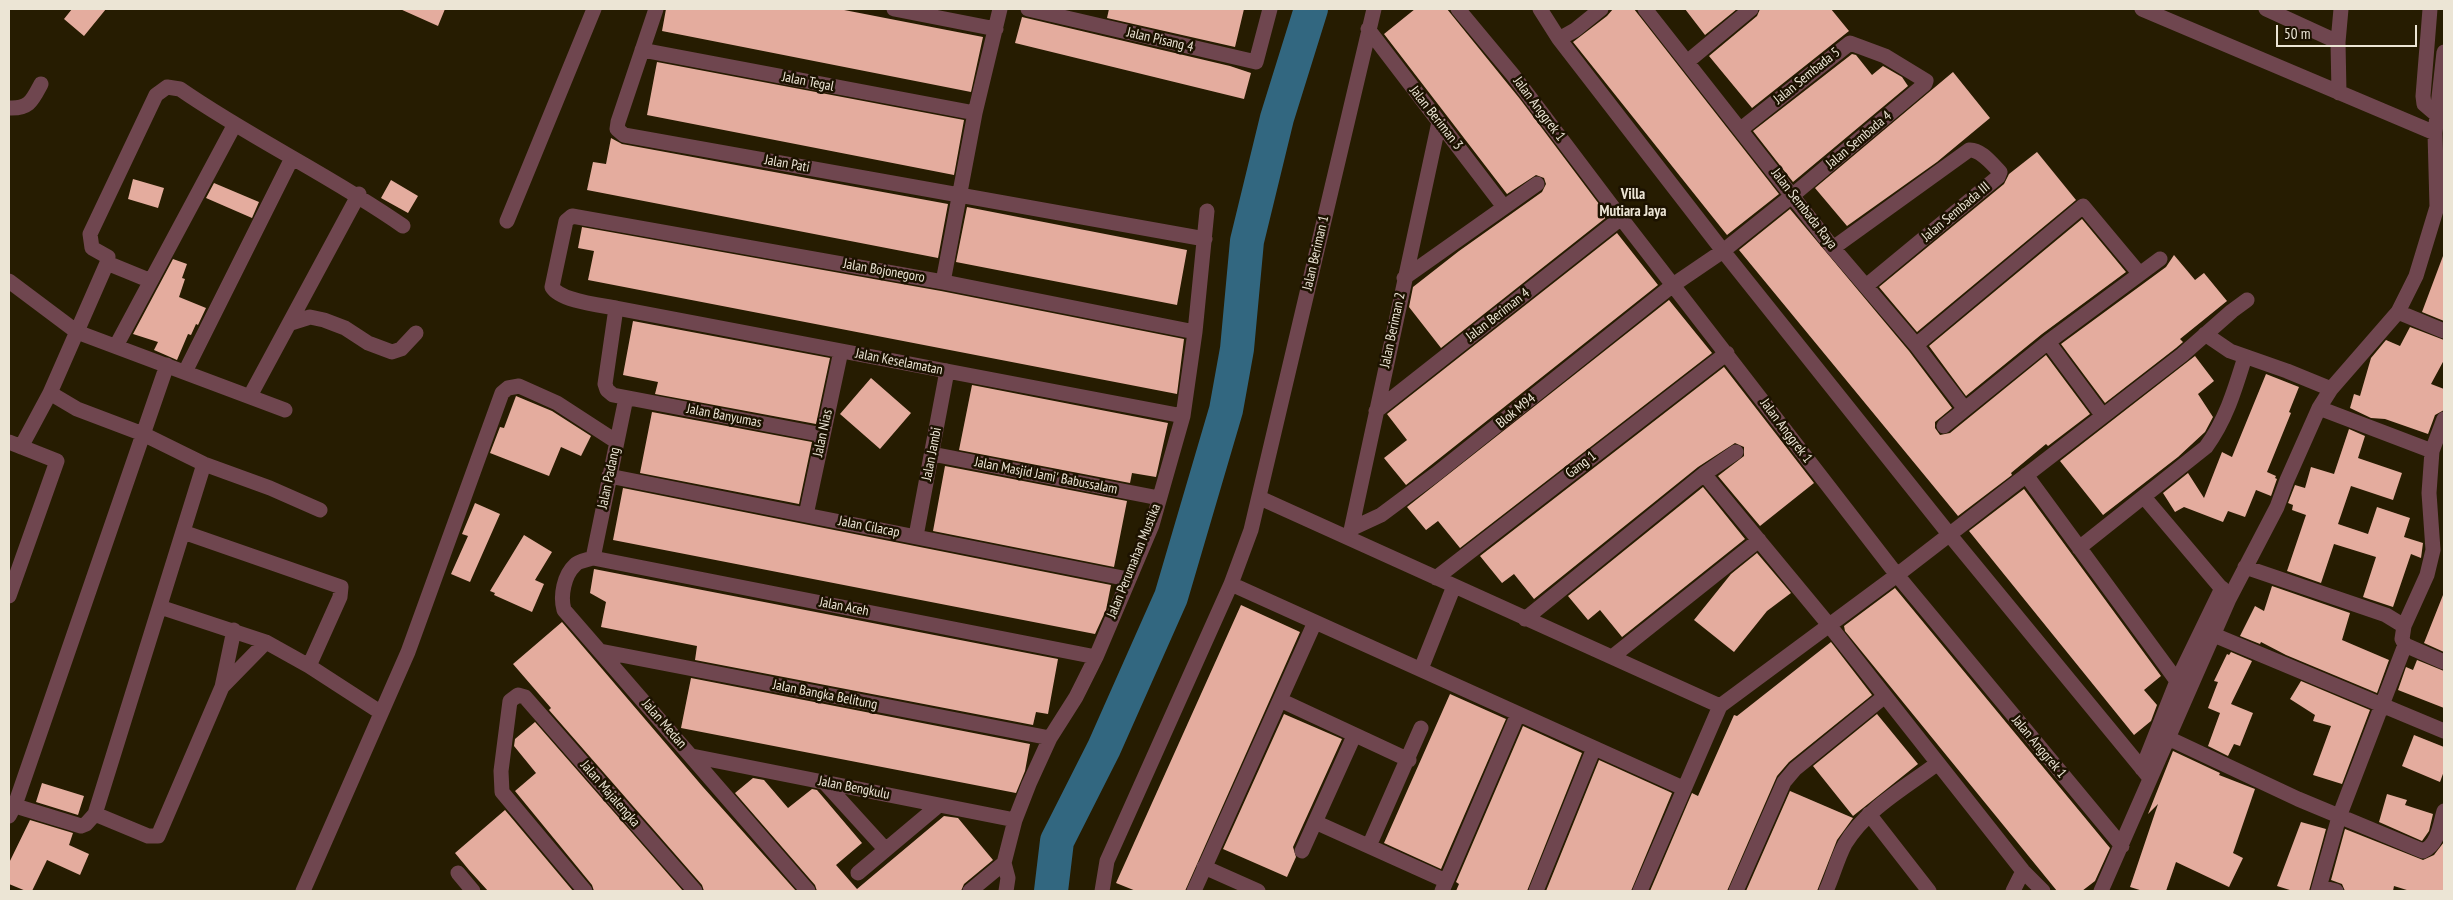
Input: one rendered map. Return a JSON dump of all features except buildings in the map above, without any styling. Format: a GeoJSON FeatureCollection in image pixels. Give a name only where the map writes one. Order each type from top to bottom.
{"type":"FeatureCollection","features":[{"type":"Feature","properties":{"kind":"street"},"geometry":{"type":"LineString","coordinates":[[507,221],[594,9]]}},
{"type":"Feature","properties":{"kind":"street"},"geometry":{"type":"LineString","coordinates":[[894,9],[996,29]]}},
{"type":"Feature","properties":{"kind":"street"},"geometry":{"type":"LineString","coordinates":[[943,282],[975,113],[1000,9]]}},
{"type":"Feature","properties":{"kind":"street","name":"Jalan Pisang 4"},"geometry":{"type":"LineString","coordinates":[[1028,9],[1066,13],[1256,62],[1270,9]]}},
{"type":"Feature","properties":{"kind":"street","name":"Jalan Beriman 1"},"geometry":{"type":"LineString","coordinates":[[1102,891],[1107,861],[1232,584],[1251,530],[1374,9]]}},
{"type":"Feature","properties":{"kind":"street","name":"Jalan Anggrek 1"},"geometry":{"type":"LineString","coordinates":[[1458,9],[1514,75],[1620,218],[1897,576],[2122,846]]}},
{"type":"Feature","properties":{"kind":"street"},"geometry":{"type":"LineString","coordinates":[[1540,9],[1559,39],[1723,251],[1949,534],[2146,773]]}},
{"type":"Feature","properties":{"kind":"street"},"geometry":{"type":"LineString","coordinates":[[1559,39],[1575,30],[1601,9]]}},
{"type":"Feature","properties":{"kind":"street","name":"Jalan Sembada Raya"},"geometry":{"type":"LineString","coordinates":[[1645,9],[1833,248],[1916,345],[1964,408]]}},
{"type":"Feature","properties":{"kind":"street"},"geometry":{"type":"LineString","coordinates":[[1687,62],[1751,9]]}},
{"type":"Feature","properties":{"kind":"street"},"geometry":{"type":"LineString","coordinates":[[2142,9],[2435,133]]}},
{"type":"Feature","properties":{"kind":"street"},"geometry":{"type":"LineString","coordinates":[[2266,9],[2338,42]]}},
{"type":"Feature","properties":{"kind":"street"},"geometry":{"type":"LineString","coordinates":[[2339,93],[2338,42],[2341,9]]}},
{"type":"Feature","properties":{"kind":"street"},"geometry":{"type":"LineString","coordinates":[[2430,9],[2423,96],[2424,104],[2438,116]]}},
{"type":"Feature","properties":{"kind":"street"},"geometry":{"type":"LineString","coordinates":[[642,50],[649,10]]}},
{"type":"Feature","properties":{"kind":"street","name":"Jalan Beriman 3"},"geometry":{"type":"LineString","coordinates":[[1368,29],[1504,207]]}},
{"type":"Feature","properties":{"kind":"street","name":"Jalan Sembada 5"},"geometry":{"type":"LineString","coordinates":[[1741,129],[1850,43],[1885,56],[1926,79],[1925,84]]}},
{"type":"Feature","properties":{"kind":"street","name":"Jalan Tegal"},"geometry":{"type":"LineString","coordinates":[[642,50],[975,113]]}},
{"type":"Feature","properties":{"kind":"street","name":"Jalan Pati"},"geometry":{"type":"LineString","coordinates":[[642,50],[623,103],[618,129],[624,135],[959,195]]}},
{"type":"Feature","properties":{"kind":"street"},"geometry":{"type":"LineString","coordinates":[[2101,891],[2122,846],[2176,682],[2225,593],[2245,567],[2277,507],[2319,408],[2331,389],[2398,312],[2416,276],[2441,208],[2435,133],[2444,52]]}},
{"type":"Feature","properties":{"kind":"street"},"geometry":{"type":"LineString","coordinates":[[9,108],[21,108],[31,102],[40,84]]}},
{"type":"Feature","properties":{"kind":"street","name":"Jalan Sembada 4"},"geometry":{"type":"LineString","coordinates":[[1723,251],[1925,84]]}},
{"type":"Feature","properties":{"kind":"street"},"geometry":{"type":"LineString","coordinates":[[9,596],[57,462],[15,445],[50,393],[107,263],[108,257],[92,248],[90,234],[156,95],[167,87],[180,89],[292,158],[358,194],[403,226]]}},
{"type":"Feature","properties":{"kind":"street","name":"Jalan Beriman 2"},"geometry":{"type":"LineString","coordinates":[[1351,533],[1404,278],[1439,122]]}},
{"type":"Feature","properties":{"kind":"street"},"geometry":{"type":"LineString","coordinates":[[116,346],[235,124]]}},
{"type":"Feature","properties":{"kind":"street","name":"Jalan Sembada III"},"geometry":{"type":"LineString","coordinates":[[1833,248],[1969,150],[1973,149],[1985,156],[2000,172],[1998,177],[1866,286]]}},
{"type":"Feature","properties":{"kind":"street"},"geometry":{"type":"LineString","coordinates":[[186,372],[292,158]]}},
{"type":"Feature","properties":{"kind":"street"},"geometry":{"type":"LineString","coordinates":[[1404,278],[1537,184]]}},
{"type":"Feature","properties":{"kind":"street"},"geometry":{"type":"LineString","coordinates":[[250,396],[291,323],[358,194]]}},
{"type":"Feature","properties":{"kind":"street"},"geometry":{"type":"LineString","coordinates":[[959,195],[1205,239]]}},
{"type":"Feature","properties":{"kind":"street"},"geometry":{"type":"LineString","coordinates":[[1916,345],[2082,206],[2139,273]]}},
{"type":"Feature","properties":{"kind":"street","name":"Jalan Perumahan Mustika"},"geometry":{"type":"LineString","coordinates":[[1006,891],[1008,878],[1004,863],[1015,820],[1028,784],[1050,738],[1076,697],[1096,656],[1152,525],[1183,416],[1195,332],[1207,211]]}},
{"type":"Feature","properties":{"kind":"street","name":"Jalan Bojonegoro"},"geometry":{"type":"LineString","coordinates":[[572,216],[943,282],[1195,332]]}},
{"type":"Feature","properties":{"kind":"street","name":"Jalan Keselamatan"},"geometry":{"type":"LineString","coordinates":[[572,216],[566,221],[552,287],[555,293],[564,297],[841,352],[1183,416]]}},
{"type":"Feature","properties":{"kind":"street","name":"Jalan Beriman 4"},"geometry":{"type":"LineString","coordinates":[[1376,411],[1620,218]]}},
{"type":"Feature","properties":{"kind":"street","name":"Blok M94"},"geometry":{"type":"LineString","coordinates":[[1351,533],[1436,474],[1673,285],[1723,251]]}},
{"type":"Feature","properties":{"kind":"street"},"geometry":{"type":"LineString","coordinates":[[1944,426],[2048,342],[2160,259]]}},
{"type":"Feature","properties":{"kind":"street"},"geometry":{"type":"LineString","coordinates":[[107,263],[151,281]]}},
{"type":"Feature","properties":{"kind":"street"},"geometry":{"type":"LineString","coordinates":[[9,281],[77,332],[285,410]]}},
{"type":"Feature","properties":{"kind":"street"},"geometry":{"type":"LineString","coordinates":[[1640,891],[1720,706],[1897,576],[2182,355],[2248,300]]}},
{"type":"Feature","properties":{"kind":"street","name":"Jalan Banyumas"},"geometry":{"type":"LineString","coordinates":[[616,308],[605,384],[607,390],[613,395],[823,435]]}},
{"type":"Feature","properties":{"kind":"street"},"geometry":{"type":"LineString","coordinates":[[2398,312],[2444,331]]}},
{"type":"Feature","properties":{"kind":"street"},"geometry":{"type":"LineString","coordinates":[[291,323],[310,317],[324,320],[346,328],[368,343],[392,352],[401,349],[416,333]]}},
{"type":"Feature","properties":{"kind":"street"},"geometry":{"type":"LineString","coordinates":[[2205,334],[2214,342],[2245,357],[2287,371],[2331,389]]}},
{"type":"Feature","properties":{"kind":"street"},"geometry":{"type":"LineString","coordinates":[[2048,342],[2103,416]]}},
{"type":"Feature","properties":{"kind":"street","name":"Jalan Nias"},"geometry":{"type":"LineString","coordinates":[[806,515],[841,352]]}},
{"type":"Feature","properties":{"kind":"street","name":"Gang 1"},"geometry":{"type":"LineString","coordinates":[[1436,578],[1726,353]]}},
{"type":"Feature","properties":{"kind":"street"},"geometry":{"type":"LineString","coordinates":[[2079,548],[2206,447],[2218,432],[2231,402],[2245,357]]}},
{"type":"Feature","properties":{"kind":"street"},"geometry":{"type":"LineString","coordinates":[[167,365],[11,809],[81,826],[95,814],[204,464]]}},
{"type":"Feature","properties":{"kind":"street","name":"Jalan Jambi"},"geometry":{"type":"LineString","coordinates":[[916,536],[947,372]]}},
{"type":"Feature","properties":{"kind":"street"},"geometry":{"type":"LineString","coordinates":[[303,891],[421,618],[502,393],[508,388],[520,386],[557,403],[617,442]]}},
{"type":"Feature","properties":{"kind":"street"},"geometry":{"type":"LineString","coordinates":[[50,393],[77,409],[143,434],[204,464],[270,488],[320,510]]}},
{"type":"Feature","properties":{"kind":"street","name":"Jalan Padang"},"geometry":{"type":"LineString","coordinates":[[593,558],[626,398]]}},
{"type":"Feature","properties":{"kind":"street"},"geometry":{"type":"LineString","coordinates":[[2319,408],[2432,451]]}},
{"type":"Feature","properties":{"kind":"street"},"geometry":{"type":"LineString","coordinates":[[2444,419],[2432,451],[2429,493],[2433,550],[2427,575],[2404,626],[2402,638],[2405,645],[2444,662]]}},
{"type":"Feature","properties":{"kind":"street"},"geometry":{"type":"LineString","coordinates":[[1525,618],[1704,474],[1736,452]]}},
{"type":"Feature","properties":{"kind":"street","name":"Jalan Masjid Jami' Babussalam"},"geometry":{"type":"LineString","coordinates":[[932,454],[1159,498]]}},
{"type":"Feature","properties":{"kind":"street"},"geometry":{"type":"LineString","coordinates":[[1704,474],[1829,625],[2023,871],[2043,891]]}},
{"type":"Feature","properties":{"kind":"street"},"geometry":{"type":"LineString","coordinates":[[2026,475],[2176,682]]}},
{"type":"Feature","properties":{"kind":"street","name":"Jalan Cilacap"},"geometry":{"type":"LineString","coordinates":[[610,476],[1128,579]]}},
{"type":"Feature","properties":{"kind":"street"},"geometry":{"type":"LineString","coordinates":[[2144,497],[2225,593]]}},
{"type":"Feature","properties":{"kind":"street"},"geometry":{"type":"LineString","coordinates":[[1260,498],[1351,533],[1436,578],[1720,706]]}},
{"type":"Feature","properties":{"kind":"street"},"geometry":{"type":"LineString","coordinates":[[183,532],[341,587],[340,597],[309,666]]}},
{"type":"Feature","properties":{"kind":"street"},"geometry":{"type":"LineString","coordinates":[[1612,657],[1759,540]]}},
{"type":"Feature","properties":{"kind":"street","name":"Jalan Medan"},"geometry":{"type":"LineString","coordinates":[[593,558],[575,564],[565,580],[562,604],[564,610],[808,891]]}},
{"type":"Feature","properties":{"kind":"street","name":"Jalan Aceh"},"geometry":{"type":"LineString","coordinates":[[593,558],[1096,656]]}},
{"type":"Feature","properties":{"kind":"street"},"geometry":{"type":"LineString","coordinates":[[2245,567],[2358,604],[2386,615],[2404,626]]}},
{"type":"Feature","properties":{"kind":"street"},"geometry":{"type":"LineString","coordinates":[[1232,584],[1683,788]]}},
{"type":"Feature","properties":{"kind":"street"},"geometry":{"type":"LineString","coordinates":[[1421,669],[1454,586]]}},
{"type":"Feature","properties":{"kind":"street"},"geometry":{"type":"LineString","coordinates":[[2146,773],[2168,738],[2214,635],[2225,593]]}},
{"type":"Feature","properties":{"kind":"street"},"geometry":{"type":"LineString","coordinates":[[160,607],[266,642],[309,666],[380,712]]}},
{"type":"Feature","properties":{"kind":"street"},"geometry":{"type":"LineString","coordinates":[[1194,891],[1315,622]]}},
{"type":"Feature","properties":{"kind":"street"},"geometry":{"type":"LineString","coordinates":[[95,814],[148,836],[158,836],[222,688],[234,630]]}},
{"type":"Feature","properties":{"kind":"street"},"geometry":{"type":"LineString","coordinates":[[2214,635],[2444,731]]}},
{"type":"Feature","properties":{"kind":"street"},"geometry":{"type":"LineString","coordinates":[[222,688],[266,642]]}},
{"type":"Feature","properties":{"kind":"street"},"geometry":{"type":"LineString","coordinates":[[2336,891],[2319,889],[2339,817],[2405,645]]}},
{"type":"Feature","properties":{"kind":"street","name":"Jalan Bangka Belitung"},"geometry":{"type":"LineString","coordinates":[[600,651],[1050,738]]}},
{"type":"Feature","properties":{"kind":"street","name":"Jalan Majalengka"},"geometry":{"type":"LineString","coordinates":[[585,891],[502,792],[501,771],[510,701],[518,695],[525,697],[695,891]]}},
{"type":"Feature","properties":{"kind":"street"},"geometry":{"type":"LineString","coordinates":[[1736,891],[1784,782],[1795,769],[1885,696]]}},
{"type":"Feature","properties":{"kind":"street"},"geometry":{"type":"LineString","coordinates":[[1280,700],[1409,760]]}},
{"type":"Feature","properties":{"kind":"street"},"geometry":{"type":"LineString","coordinates":[[1315,822],[1369,846],[1444,886],[1518,714]]}},
{"type":"Feature","properties":{"kind":"street"},"geometry":{"type":"LineString","coordinates":[[1369,846],[1409,760],[1421,728]]}},
{"type":"Feature","properties":{"kind":"street"},"geometry":{"type":"LineString","coordinates":[[1302,851],[1354,736]]}},
{"type":"Feature","properties":{"kind":"street"},"geometry":{"type":"LineString","coordinates":[[2168,738],[2339,817],[2424,851],[2429,849],[2435,841],[2444,811]]}},
{"type":"Feature","properties":{"kind":"street"},"geometry":{"type":"LineString","coordinates":[[1536,891],[1594,748]]}},
{"type":"Feature","properties":{"kind":"street","name":"Jalan Bengkulu"},"geometry":{"type":"LineString","coordinates":[[692,756],[1015,820]]}},
{"type":"Feature","properties":{"kind":"street"},"geometry":{"type":"LineString","coordinates":[[1831,888],[1844,846],[1869,814],[1938,763]]}},
{"type":"Feature","properties":{"kind":"street"},"geometry":{"type":"LineString","coordinates":[[824,782],[885,849]]}},
{"type":"Feature","properties":{"kind":"street"},"geometry":{"type":"LineString","coordinates":[[858,873],[939,805]]}},
{"type":"Feature","properties":{"kind":"street"},"geometry":{"type":"LineString","coordinates":[[1869,814],[1929,891]]}},
{"type":"Feature","properties":{"kind":"street"},"geometry":{"type":"LineString","coordinates":[[970,891],[1004,863]]}},
{"type":"Feature","properties":{"kind":"street"},"geometry":{"type":"LineString","coordinates":[[1204,867],[1258,891]]}},
{"type":"Feature","properties":{"kind":"street"},"geometry":{"type":"LineString","coordinates":[[2013,891],[2023,871]]}},
{"type":"Feature","properties":{"kind":"street"},"geometry":{"type":"LineString","coordinates":[[458,873],[473,891]]}},
{"type":"Feature","properties":{"kind":"waterway"},"geometry":{"type":"LineString","coordinates":[[1051,891],[1057,841],[1104,748],[1171,597],[1226,410],[1237,349],[1247,241],[1277,118],[1311,9]]}},
{"type":"Feature","properties":{"kind":"district","name":"Villa Mutiara Jaya"},"geometry":{"type":"Point","coordinates":[1633,204]}}]}
